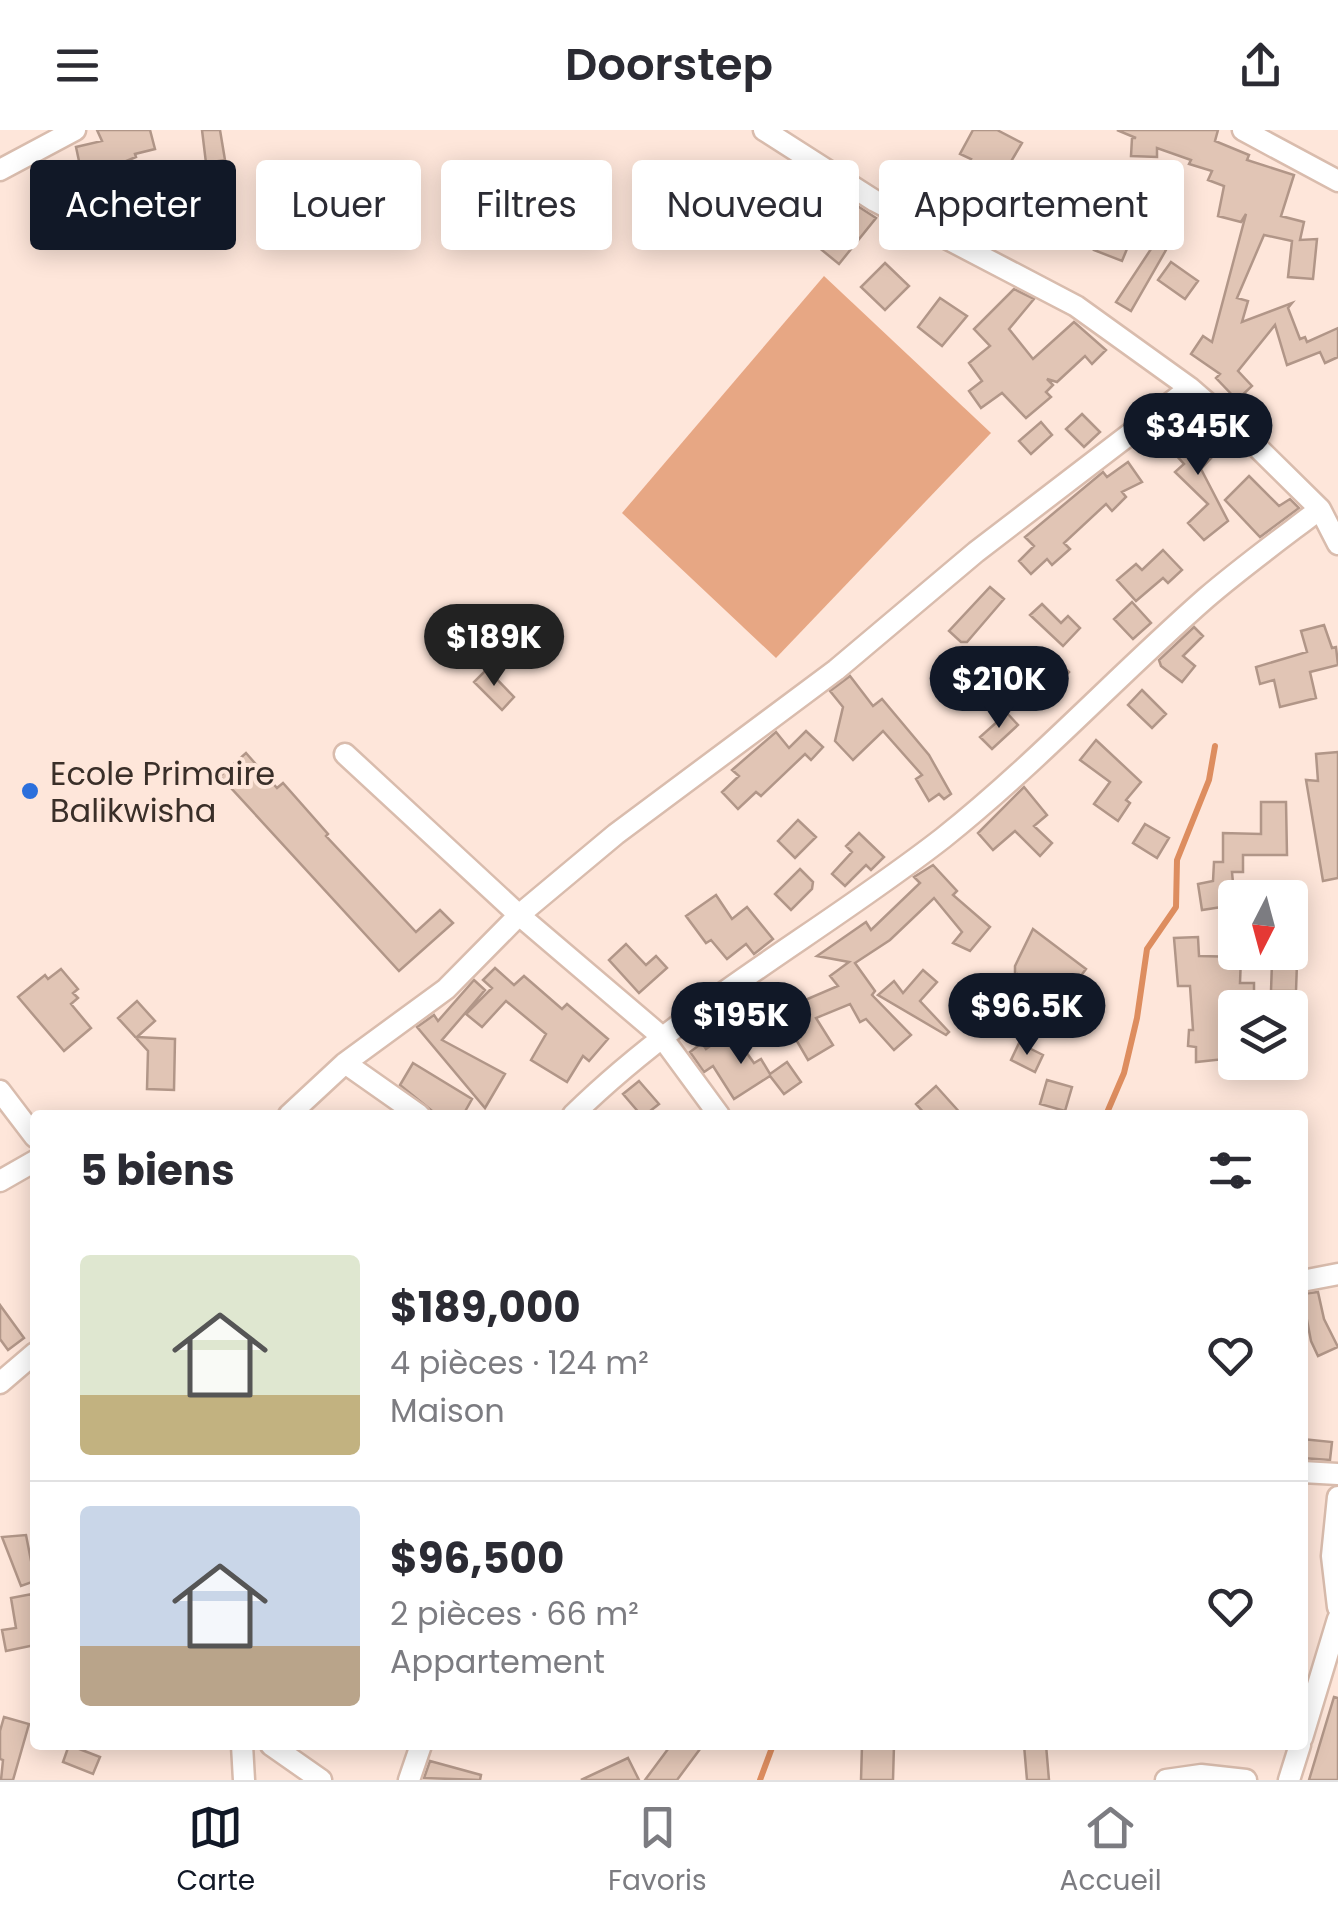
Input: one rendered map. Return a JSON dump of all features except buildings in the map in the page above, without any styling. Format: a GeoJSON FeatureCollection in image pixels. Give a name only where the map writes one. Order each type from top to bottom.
{"type":"FeatureCollection","features":[{"type":"Feature","properties":{"kind":"street"},"geometry":{"type":"LineString","coordinates":[[0,170],[75,130]]}},
{"type":"Feature","properties":{"kind":"street"},"geometry":{"type":"LineString","coordinates":[[764,130],[875,201],[1076,306],[1190,388],[1320,509],[1338,544]]}},
{"type":"Feature","properties":{"kind":"street"},"geometry":{"type":"LineString","coordinates":[[1243,130],[1338,181]]}},
{"type":"Feature","properties":{"kind":"street"},"geometry":{"type":"LineString","coordinates":[[294,1110],[345,1064],[446,989],[519,916],[616,834],[836,670],[1083,467],[1190,388]]}},
{"type":"Feature","properties":{"kind":"street"},"geometry":{"type":"LineString","coordinates":[[579,1110],[661,1036],[871,891],[986,804],[1207,598],[1320,509]]}},
{"type":"Feature","properties":{"kind":"street"},"geometry":{"type":"LineString","coordinates":[[344,754],[519,916],[661,1036],[715,1110]]}},
{"type":"Feature","properties":{"kind":"street"},"geometry":{"type":"LineString","coordinates":[[345,1064],[411,1110]]}},
{"type":"Feature","properties":{"kind":"street"},"geometry":{"type":"LineString","coordinates":[[0,1090],[30,1130]]}},
{"type":"Feature","properties":{"kind":"street"},"geometry":{"type":"LineString","coordinates":[[0,1181],[30,1164]]}},
{"type":"Feature","properties":{"kind":"street"},"geometry":{"type":"LineString","coordinates":[[1308,1279],[1338,1274]]}},
{"type":"Feature","properties":{"kind":"street"},"geometry":{"type":"LineString","coordinates":[[0,1383],[30,1357]]}},
{"type":"Feature","properties":{"kind":"street"},"geometry":{"type":"LineString","coordinates":[[1308,1472],[1338,1474]]}},
{"type":"Feature","properties":{"kind":"street"},"geometry":{"type":"LineString","coordinates":[[1338,1497],[1332,1556],[1338,1607]]}},
{"type":"Feature","properties":{"kind":"street"},"geometry":{"type":"LineString","coordinates":[[1308,1722],[1338,1620]]}},
{"type":"Feature","properties":{"kind":"street"},"geometry":{"type":"LineString","coordinates":[[242,1750],[244,1780]]}},
{"type":"Feature","properties":{"kind":"street"},"geometry":{"type":"LineString","coordinates":[[278,1750],[321,1780]]}},
{"type":"Feature","properties":{"kind":"street"},"geometry":{"type":"LineString","coordinates":[[409,1780],[419,1750]]}},
{"type":"Feature","properties":{"kind":"street"},"geometry":{"type":"LineString","coordinates":[[1290,1780],[1299,1750]]}},
{"type":"Feature","properties":{"kind":"street"},"geometry":{"type":"LineString","coordinates":[[1166,1780],[1201,1776],[1246,1780]]}},
{"type":"Feature","properties":{"kind":"shaded area"},"geometry":{"type":"Polygon","coordinates":[[[824,276],[991,433],[776,658],[622,513],[824,276]]]}},
{"type":"Feature","properties":{"kind":"waterway"},"geometry":{"type":"LineString","coordinates":[[1108,1110],[1124,1073],[1147,949],[1176,907],[1177,860],[1209,780],[1215,746]]}},
{"type":"Feature","properties":{"kind":"waterway"},"geometry":{"type":"LineString","coordinates":[[760,1780],[771,1750]]}},
{"type":"Feature","properties":{"kind":"place","name":"Ecole Primaire Balikwisha"},"geometry":{"type":"Point","coordinates":[30,791]}}]}
